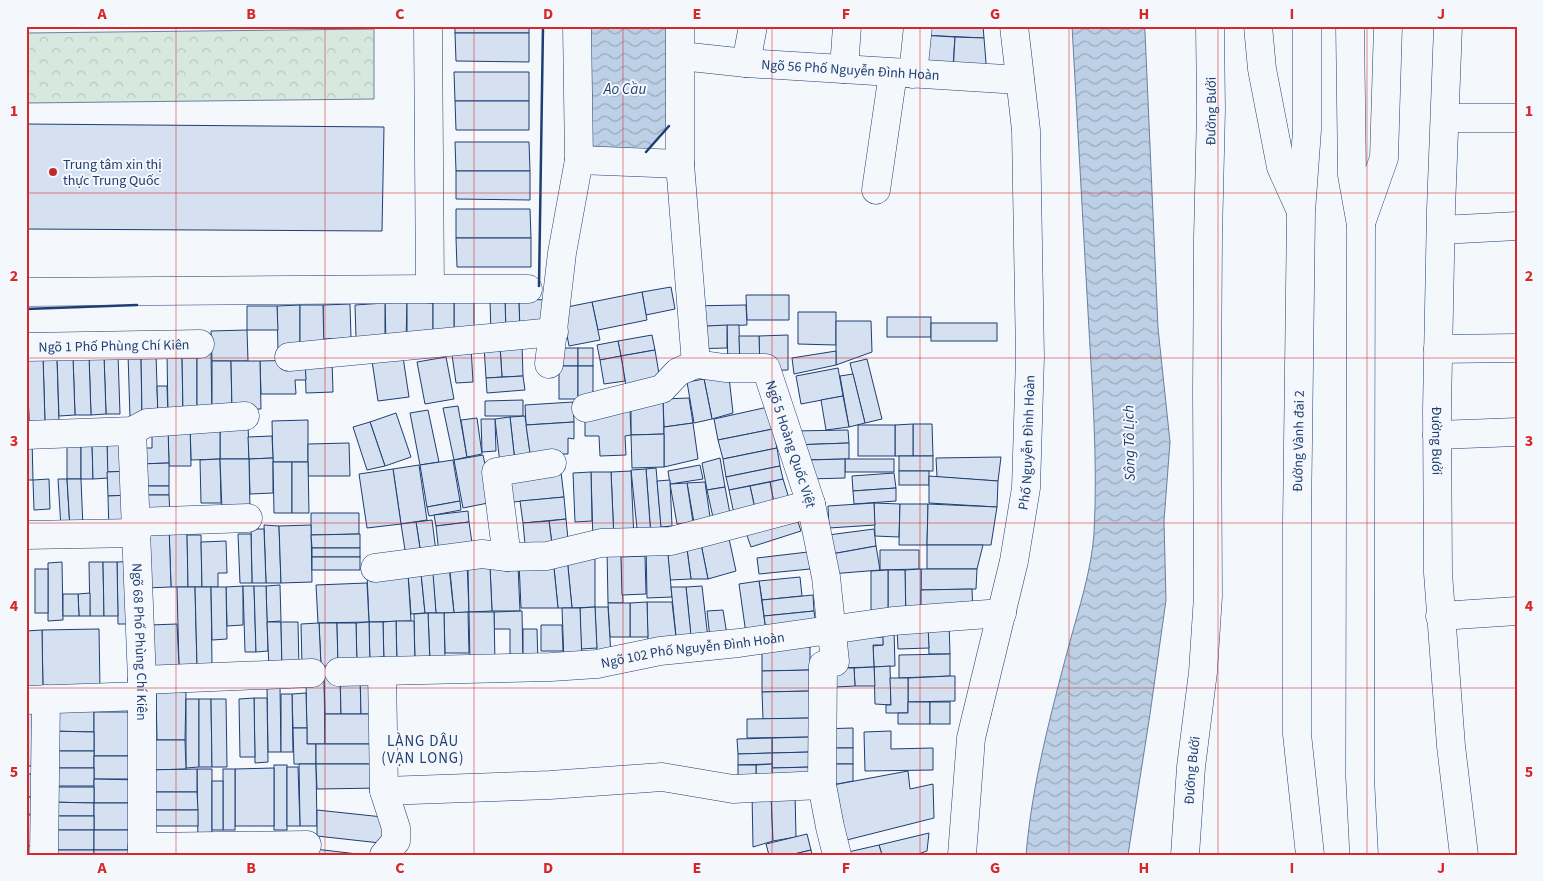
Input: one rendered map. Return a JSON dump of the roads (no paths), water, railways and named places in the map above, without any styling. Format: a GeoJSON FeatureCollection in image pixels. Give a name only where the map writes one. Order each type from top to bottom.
{"type":"FeatureCollection","features":[{"type":"Feature","properties":{"kind":"main road"},"geometry":{"type":"LineString","coordinates":[[428,26],[430,289]]}},
{"type":"Feature","properties":{"kind":"main road"},"geometry":{"type":"LineString","coordinates":[[549,364],[562,253],[579,160],[577,26]]}},
{"type":"Feature","properties":{"kind":"main road"},"geometry":{"type":"LineString","coordinates":[[586,408],[662,389],[678,372],[696,364],[680,164],[680,26]]}},
{"type":"Feature","properties":{"kind":"main road"},"geometry":{"type":"LineString","coordinates":[[746,63],[753,26]]}},
{"type":"Feature","properties":{"kind":"main road"},"geometry":{"type":"LineString","coordinates":[[844,70],[847,26]]}},
{"type":"Feature","properties":{"kind":"main road"},"geometry":{"type":"LineString","coordinates":[[876,190],[903,73],[918,26]]}},
{"type":"Feature","properties":{"kind":"main road","name":"Phố Nguyễn Đình Hoàn"},"geometry":{"type":"LineString","coordinates":[[962,855],[971,738],[1014,561],[1026,488],[1030,358],[1026,130],[1014,26]]}},
{"type":"Feature","properties":{"kind":"main road","name":"Đường Bưởi"},"geometry":{"type":"LineString","coordinates":[[1185,855],[1191,767],[1203,672],[1208,596],[1207,392],[1211,110],[1210,26]]}},
{"type":"Feature","properties":{"kind":"main road"},"geometry":{"type":"LineString","coordinates":[[1258,26],[1262,69],[1281,167],[1301,212]]}},
{"type":"Feature","properties":{"kind":"main road","name":"Đường Vành đai 2"},"geometry":{"type":"LineString","coordinates":[[1307,26],[1307,130],[1301,212],[1297,521],[1297,734],[1310,855]]}},
{"type":"Feature","properties":{"kind":"main road"},"geometry":{"type":"LineString","coordinates":[[1350,26],[1352,175],[1360,225],[1360,777],[1364,855]]}},
{"type":"Feature","properties":{"kind":"main road"},"geometry":{"type":"LineString","coordinates":[[1360,225],[1384,158],[1388,26]]}},
{"type":"Feature","properties":{"kind":"main road","name":"Đường Bưởi"},"geometry":{"type":"LineString","coordinates":[[1448,26],[1438,349],[1438,573],[1451,746],[1464,855]]}},
{"type":"Feature","properties":{"kind":"main road","name":"Ngõ 56 Phố Nguyễn Đình Hoàn"},"geometry":{"type":"LineString","coordinates":[[681,56],[844,70],[1020,80]]}},
{"type":"Feature","properties":{"kind":"main road"},"geometry":{"type":"LineString","coordinates":[[1445,118],[1517,118]]}},
{"type":"Feature","properties":{"kind":"main road"},"geometry":{"type":"LineString","coordinates":[[579,160],[680,164]]}},
{"type":"Feature","properties":{"kind":"main road"},"geometry":{"type":"LineString","coordinates":[[1441,230],[1517,226]]}},
{"type":"Feature","properties":{"kind":"main road"},"geometry":{"type":"LineString","coordinates":[[26,292],[528,289]]}},
{"type":"Feature","properties":{"kind":"main road"},"geometry":{"type":"LineString","coordinates":[[289,356],[554,332]]}},
{"type":"Feature","properties":{"kind":"main road","name":"Ngõ 1 Phố Phùng Chí Kiên"},"geometry":{"type":"LineString","coordinates":[[26,347],[200,344]]}},
{"type":"Feature","properties":{"kind":"main road"},"geometry":{"type":"LineString","coordinates":[[1438,349],[1517,348]]}},
{"type":"Feature","properties":{"kind":"main road","name":"Ngõ 5 Hoàng Quốc Việt"},"geometry":{"type":"LineString","coordinates":[[696,364],[725,368],[766,368],[811,504],[826,577],[835,662],[823,665],[822,784],[837,855]]}},
{"type":"Feature","properties":{"kind":"main road"},"geometry":{"type":"LineString","coordinates":[[26,435],[132,430],[147,422],[245,416]]}},
{"type":"Feature","properties":{"kind":"main road","name":"Ngõ 68 Phố Phùng Chí Kiên"},"geometry":{"type":"LineString","coordinates":[[132,430],[142,688],[142,851]]}},
{"type":"Feature","properties":{"kind":"main road"},"geometry":{"type":"LineString","coordinates":[[1437,435],[1517,432]]}},
{"type":"Feature","properties":{"kind":"main road"},"geometry":{"type":"LineString","coordinates":[[507,557],[496,472],[552,463]]}},
{"type":"Feature","properties":{"kind":"main road"},"geometry":{"type":"LineString","coordinates":[[375,568],[482,554],[507,557],[547,556],[601,543],[671,541],[811,504]]}},
{"type":"Feature","properties":{"kind":"main road"},"geometry":{"type":"LineString","coordinates":[[26,535],[248,518]]}},
{"type":"Feature","properties":{"kind":"main road"},"geometry":{"type":"LineString","coordinates":[[1440,616],[1517,611]]}},
{"type":"Feature","properties":{"kind":"main road","name":"Ngõ 102 Phố Nguyễn Đình Hoàn"},"geometry":{"type":"LineString","coordinates":[[339,672],[551,667],[597,664],[660,651],[739,643],[893,621],[1002,613]]}},
{"type":"Feature","properties":{"kind":"main road"},"geometry":{"type":"LineString","coordinates":[[382,671],[384,791],[396,828],[396,841],[384,855]]}},
{"type":"Feature","properties":{"kind":"main road"},"geometry":{"type":"LineString","coordinates":[[44,855],[36,700],[142,688],[312,673]]}},
{"type":"Feature","properties":{"kind":"main road"},"geometry":{"type":"LineString","coordinates":[[1293,855],[1297,734]]}},
{"type":"Feature","properties":{"kind":"main road"},"geometry":{"type":"LineString","coordinates":[[384,791],[550,785],[662,776],[733,790],[822,784]]}},
{"type":"Feature","properties":{"kind":"main road"},"geometry":{"type":"LineString","coordinates":[[1360,777],[1381,855]]}},
{"type":"Feature","properties":{"kind":"main road"},"geometry":{"type":"LineString","coordinates":[[142,851],[307,845]]}},
{"type":"Feature","properties":{"kind":"water","name":"Ao Cầu"},"geometry":{"type":"Polygon","coordinates":[[[582,26],[667,26],[669,127],[646,152],[596,151],[583,136],[582,26]]]}},
{"type":"Feature","properties":{"kind":"water","name":"Sông Tô Lịch"},"geometry":{"type":"Polygon","coordinates":[[[1072,26],[1144,26],[1145,32],[1158,328],[1170,442],[1164,521],[1166,600],[1128,855],[1026,855],[1043,749],[1081,604],[1094,534],[1094,423],[1072,26]]]}},
{"type":"Feature","properties":{"kind":"place","name":"Trung tâm xin thị thực Trung Quốc"},"geometry":{"type":"Point","coordinates":[53,172]}},
{"type":"Feature","properties":{"kind":"district","name":"LÀNG DÂU (VẠN LONG)"},"geometry":{"type":"Point","coordinates":[423,750]}}]}
